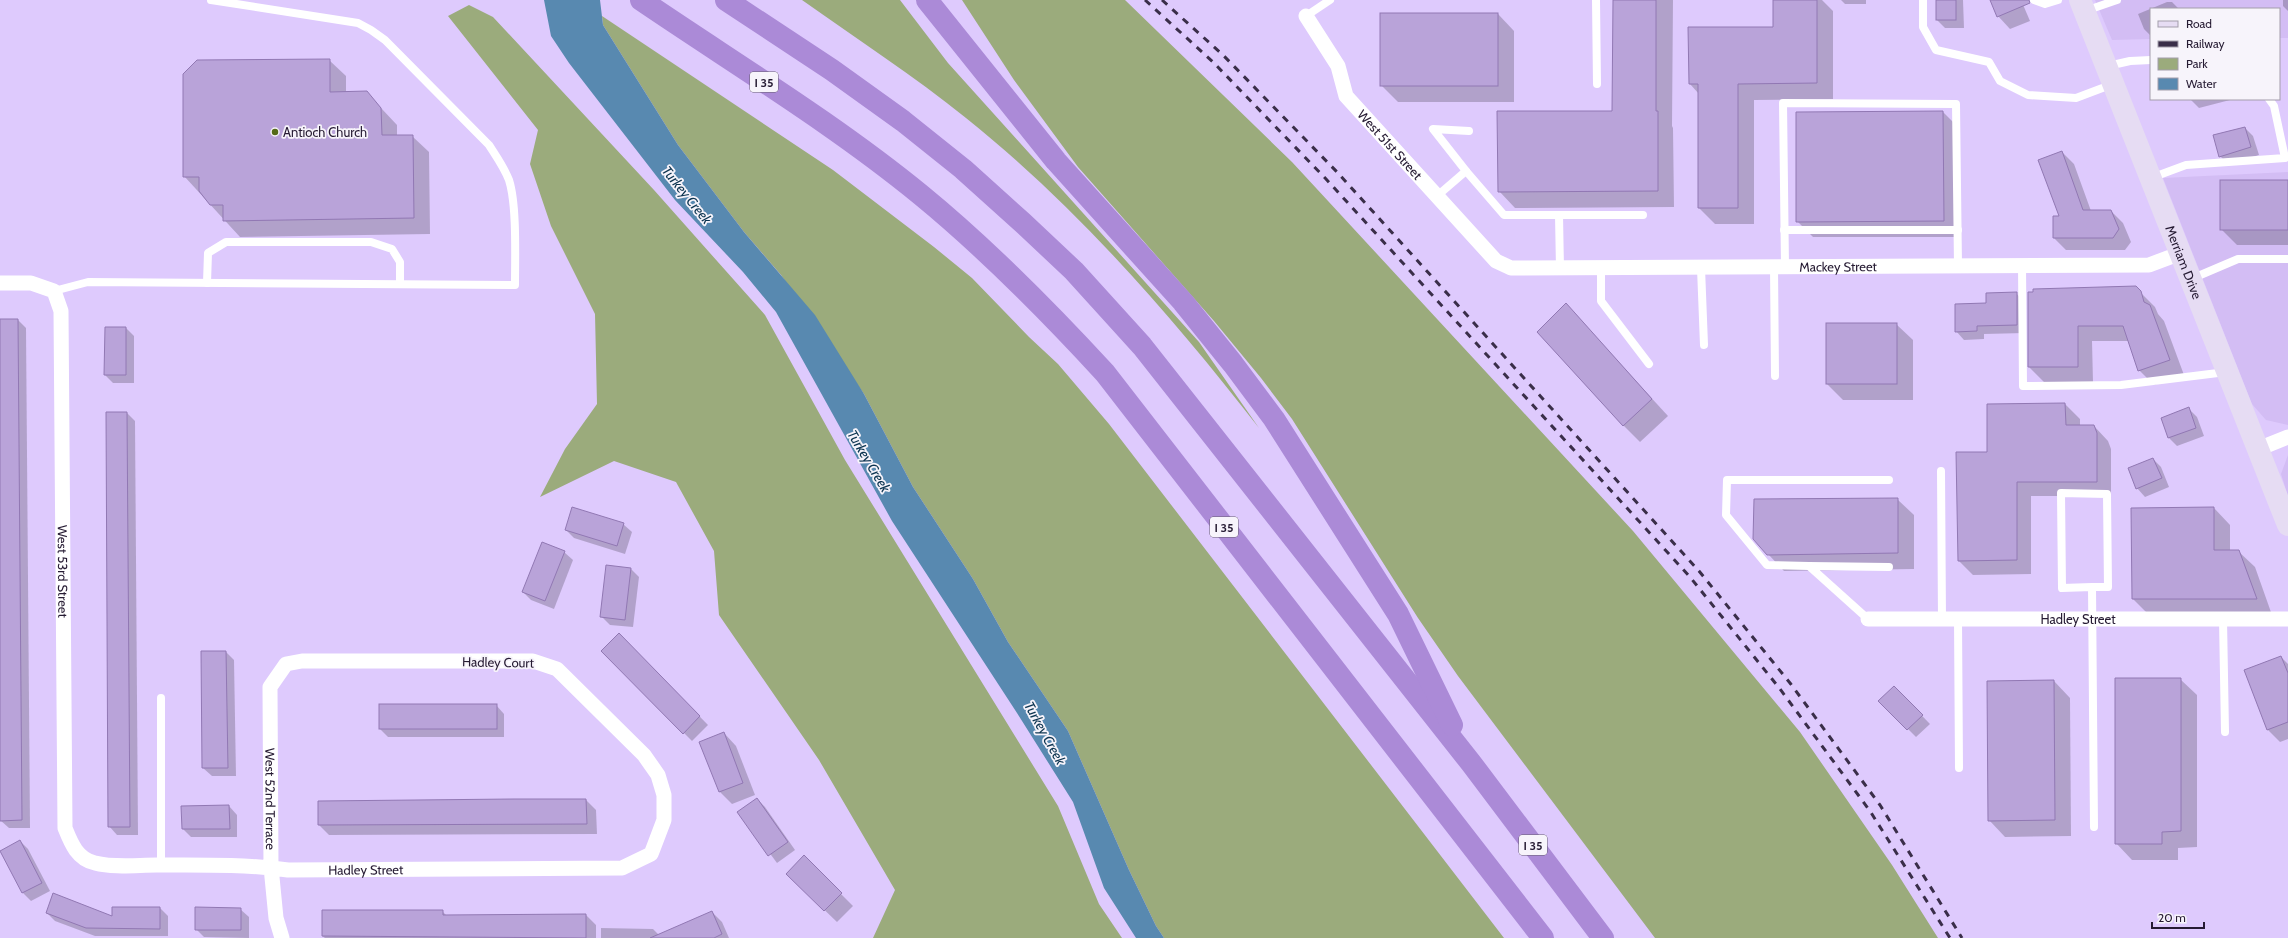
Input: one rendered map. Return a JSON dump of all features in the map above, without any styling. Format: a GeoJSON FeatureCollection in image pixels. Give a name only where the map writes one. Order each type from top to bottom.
{"type":"FeatureCollection","features":[{"type":"Feature","properties":{"kind":"highway","name":"I 35"},"geometry":{"type":"LineString","coordinates":[[641,0],[866,152],[921,195],[993,258],[1052,316],[1106,373],[1543,938]]}},
{"type":"Feature","properties":{"kind":"highway","name":"I 35"},"geometry":{"type":"LineString","coordinates":[[726,0],[832,70],[903,121],[963,170],[1023,223],[1074,272],[1142,346],[1471,763],[1603,938]]}},
{"type":"Feature","properties":{"kind":"highway"},"geometry":{"type":"LineString","coordinates":[[927,0],[942,9],[1056,161],[1183,302],[1233,364],[1274,419],[1398,614],[1471,763]]}},
{"type":"Feature","properties":{"kind":"main road","name":"Merriam Drive"},"geometry":{"type":"LineString","coordinates":[[2082,6],[2111,75],[2288,525]]}},
{"type":"Feature","properties":{"kind":"street","name":"West 51st Street"},"geometry":{"type":"LineString","coordinates":[[1306,16],[1338,66],[1346,96],[1496,261]]}},
{"type":"Feature","properties":{"kind":"street","name":"Mackey Street"},"geometry":{"type":"LineString","coordinates":[[1496,261],[1511,268],[2149,265],[2180,253]]}},
{"type":"Feature","properties":{"kind":"street"},"geometry":{"type":"LineString","coordinates":[[0,283],[31,283],[54,291]]}},
{"type":"Feature","properties":{"kind":"street","name":"West 53rd Street"},"geometry":{"type":"LineString","coordinates":[[54,291],[61,311],[65,828],[75,851]]}},
{"type":"Feature","properties":{"kind":"street"},"geometry":{"type":"LineString","coordinates":[[2258,448],[2288,437]]}},
{"type":"Feature","properties":{"kind":"street","name":"Hadley Street"},"geometry":{"type":"LineString","coordinates":[[1868,620],[2288,620]]}},
{"type":"Feature","properties":{"kind":"street","name":"Hadley Court"},"geometry":{"type":"LineString","coordinates":[[286,664],[302,661],[533,661],[557,669],[644,755],[658,775],[664,795],[664,820],[654,849]]}},
{"type":"Feature","properties":{"kind":"street","name":"West 52nd Terrace"},"geometry":{"type":"LineString","coordinates":[[282,938],[276,918],[271,867],[270,687],[286,664]]}},
{"type":"Feature","properties":{"kind":"street","name":"Hadley Street"},"geometry":{"type":"LineString","coordinates":[[75,851],[94,863],[271,867],[288,870],[622,868],[651,854],[654,849]]}},
{"type":"Feature","properties":{"kind":"lane"},"geometry":{"type":"LineString","coordinates":[[54,291],[88,282],[516,285],[512,196],[509,181],[501,162],[489,145],[385,40],[358,23],[211,0]]}},
{"type":"Feature","properties":{"kind":"lane"},"geometry":{"type":"LineString","coordinates":[[1306,16],[1330,0]]}},
{"type":"Feature","properties":{"kind":"lane"},"geometry":{"type":"LineString","coordinates":[[1596,0],[1597,84]]}},
{"type":"Feature","properties":{"kind":"lane"},"geometry":{"type":"LineString","coordinates":[[1923,0],[1923,28],[1936,50],[1990,62],[2000,81],[2028,95],[2076,98],[2130,61],[2150,60]]}},
{"type":"Feature","properties":{"kind":"lane"},"geometry":{"type":"LineString","coordinates":[[2034,0],[2045,4],[2058,0]]}},
{"type":"Feature","properties":{"kind":"lane"},"geometry":{"type":"LineString","coordinates":[[2082,6],[2117,0]]}},
{"type":"Feature","properties":{"kind":"lane"},"geometry":{"type":"LineString","coordinates":[[2151,178],[2186,165],[2286,158],[2274,106],[2270,100]]}},
{"type":"Feature","properties":{"kind":"lane"},"geometry":{"type":"LineString","coordinates":[[1775,376],[1780,267],[1784,230],[1783,103],[1956,104],[1958,266]]}},
{"type":"Feature","properties":{"kind":"lane"},"geometry":{"type":"LineString","coordinates":[[1469,131],[1433,130],[1504,215],[1643,215]]}},
{"type":"Feature","properties":{"kind":"lane"},"geometry":{"type":"LineString","coordinates":[[1437,196],[1466,171]]}},
{"type":"Feature","properties":{"kind":"lane"},"geometry":{"type":"LineString","coordinates":[[1559,215],[1560,268]]}},
{"type":"Feature","properties":{"kind":"lane"},"geometry":{"type":"LineString","coordinates":[[1784,230],[1958,230]]}},
{"type":"Feature","properties":{"kind":"lane"},"geometry":{"type":"LineString","coordinates":[[207,283],[208,253],[226,242],[371,242],[392,249],[400,262],[400,284]]}},
{"type":"Feature","properties":{"kind":"lane"},"geometry":{"type":"LineString","coordinates":[[2191,279],[2238,259],[2288,259]]}},
{"type":"Feature","properties":{"kind":"lane"},"geometry":{"type":"LineString","coordinates":[[2022,265],[2023,386],[2121,385],[2227,372]]}},
{"type":"Feature","properties":{"kind":"lane"},"geometry":{"type":"LineString","coordinates":[[1601,268],[1601,301],[1649,364]]}},
{"type":"Feature","properties":{"kind":"lane"},"geometry":{"type":"LineString","coordinates":[[1701,268],[1704,345]]}},
{"type":"Feature","properties":{"kind":"lane"},"geometry":{"type":"LineString","coordinates":[[1941,471],[1942,620]]}},
{"type":"Feature","properties":{"kind":"lane"},"geometry":{"type":"LineString","coordinates":[[1889,480],[1726,480],[1726,516],[1767,565],[1889,567]]}},
{"type":"Feature","properties":{"kind":"lane"},"geometry":{"type":"LineString","coordinates":[[2061,493],[2108,494],[2108,587],[2092,587],[2062,588],[2061,493]]}},
{"type":"Feature","properties":{"kind":"lane"},"geometry":{"type":"LineString","coordinates":[[1809,566],[1868,620]]}},
{"type":"Feature","properties":{"kind":"lane"},"geometry":{"type":"LineString","coordinates":[[2092,587],[2094,828]]}},
{"type":"Feature","properties":{"kind":"lane"},"geometry":{"type":"LineString","coordinates":[[1958,620],[1959,768]]}},
{"type":"Feature","properties":{"kind":"lane"},"geometry":{"type":"LineString","coordinates":[[2223,620],[2225,732]]}},
{"type":"Feature","properties":{"kind":"lane"},"geometry":{"type":"LineString","coordinates":[[161,865],[162,698]]}},
{"type":"Feature","properties":{"kind":"shaded area"},"geometry":{"type":"Polygon","coordinates":[[[2095,0],[2288,0],[2288,38],[2280,38],[2280,8],[2150,8],[2150,39],[2112,40],[2095,0]]]}},
{"type":"Feature","properties":{"kind":"shaded area"},"geometry":{"type":"Polygon","coordinates":[[[2288,172],[2288,425],[2266,420],[2252,404],[2163,178],[2288,172]]]}},
{"type":"Feature","properties":{"kind":"shaded area"},"geometry":{"type":"Polygon","coordinates":[[[2288,455],[2288,496],[2281,474],[2288,455]]]}},
{"type":"Feature","properties":{"kind":"green space"},"geometry":{"type":"Polygon","coordinates":[[[802,0],[900,0],[948,63],[1199,342],[1259,428],[1192,345],[1122,264],[1046,188],[1007,152],[946,102],[906,72],[802,0]]]}},
{"type":"Feature","properties":{"kind":"green space"},"geometry":{"type":"Polygon","coordinates":[[[962,0],[1125,0],[1292,162],[1633,531],[1800,732],[1892,865],[1938,938],[1655,938],[1458,676],[1418,618],[1292,419],[1261,378],[1214,321],[1078,167],[1014,80],[962,0]]]}},
{"type":"Feature","properties":{"kind":"green space"},"geometry":{"type":"Polygon","coordinates":[[[469,5],[493,17],[654,190],[765,315],[845,460],[1058,806],[1099,904],[1122,938],[873,938],[895,890],[819,760],[719,615],[714,551],[676,482],[614,461],[540,497],[565,449],[597,404],[595,314],[551,226],[530,164],[538,130],[448,16],[469,5]]]}},
{"type":"Feature","properties":{"kind":"green space"},"geometry":{"type":"Polygon","coordinates":[[[602,16],[833,170],[934,247],[972,278],[1029,337],[1058,364],[1109,424],[1504,938],[1164,938],[1156,926],[1129,870],[1068,731],[1008,642],[973,579],[913,487],[864,394],[781,275],[744,232],[678,145],[603,25],[602,16]]]}},
{"type":"Feature","properties":{"kind":"water","name":"Turkey Creek"},"geometry":{"type":"Polygon","coordinates":[[[544,0],[600,0],[603,25],[678,145],[744,232],[815,315],[864,394],[913,487],[973,579],[1008,642],[1068,731],[1129,870],[1156,926],[1164,938],[1136,938],[1104,888],[1073,802],[892,521],[776,312],[743,272],[675,200],[569,63],[551,36],[544,0]]]}},
{"type":"Feature","properties":{"kind":"building"},"geometry":{"type":"Polygon","coordinates":[[[1613,0],[1656,0],[1658,191],[1498,192],[1497,111],[1612,111],[1613,0]]]}},
{"type":"Feature","properties":{"kind":"building"},"geometry":{"type":"Polygon","coordinates":[[[1773,0],[1817,0],[1817,83],[1738,84],[1738,208],[1698,208],[1698,84],[1689,84],[1688,27],[1773,27],[1773,0]]]}},
{"type":"Feature","properties":{"kind":"building"},"geometry":{"type":"Polygon","coordinates":[[[1936,0],[1956,0],[1956,20],[1936,20],[1936,0]]]}},
{"type":"Feature","properties":{"kind":"building"},"geometry":{"type":"Polygon","coordinates":[[[1990,0],[2029,0],[2030,3],[1997,17],[1990,0]]]}},
{"type":"Feature","properties":{"kind":"building"},"geometry":{"type":"Polygon","coordinates":[[[1380,13],[1498,13],[1498,86],[1380,86],[1380,13]]]}},
{"type":"Feature","properties":{"kind":"building"},"geometry":{"type":"Polygon","coordinates":[[[330,59],[330,92],[367,91],[381,108],[382,135],[413,135],[414,218],[223,221],[223,205],[210,205],[199,191],[199,177],[183,177],[183,74],[197,60],[330,59]]]}},
{"type":"Feature","properties":{"kind":"building"},"geometry":{"type":"Polygon","coordinates":[[[1943,111],[1944,221],[1796,222],[1796,112],[1943,111]]]}},
{"type":"Feature","properties":{"kind":"building"},"geometry":{"type":"Polygon","coordinates":[[[2245,127],[2251,147],[2219,157],[2213,135],[2245,127]]]}},
{"type":"Feature","properties":{"kind":"building"},"geometry":{"type":"Polygon","coordinates":[[[2062,151],[2083,210],[2111,210],[2119,229],[2113,238],[2053,238],[2053,216],[2059,216],[2038,160],[2062,151]]]}},
{"type":"Feature","properties":{"kind":"building"},"geometry":{"type":"Polygon","coordinates":[[[2220,180],[2288,180],[2288,230],[2220,230],[2220,180]]]}},
{"type":"Feature","properties":{"kind":"building"},"geometry":{"type":"Polygon","coordinates":[[[2136,286],[2141,291],[2144,302],[2150,305],[2170,360],[2138,371],[2123,326],[2078,326],[2078,367],[2028,367],[2028,292],[2033,292],[2033,289],[2136,286]]]}},
{"type":"Feature","properties":{"kind":"building"},"geometry":{"type":"Polygon","coordinates":[[[2017,292],[2017,325],[1977,326],[1977,331],[1955,332],[1955,304],[1986,303],[1986,293],[2017,292]]]}},
{"type":"Feature","properties":{"kind":"building"},"geometry":{"type":"Polygon","coordinates":[[[1566,303],[1652,399],[1623,426],[1537,332],[1566,303]]]}},
{"type":"Feature","properties":{"kind":"building"},"geometry":{"type":"Polygon","coordinates":[[[0,319],[18,319],[22,820],[0,821],[0,319]]]}},
{"type":"Feature","properties":{"kind":"building"},"geometry":{"type":"Polygon","coordinates":[[[1826,323],[1897,323],[1897,384],[1826,384],[1826,323]]]}},
{"type":"Feature","properties":{"kind":"building"},"geometry":{"type":"Polygon","coordinates":[[[105,327],[126,327],[126,375],[104,375],[105,327]]]}},
{"type":"Feature","properties":{"kind":"building"},"geometry":{"type":"Polygon","coordinates":[[[2065,403],[2066,425],[2094,425],[2097,433],[2097,482],[2017,482],[2017,560],[1958,561],[1956,452],[1987,452],[1987,404],[2065,403]]]}},
{"type":"Feature","properties":{"kind":"building"},"geometry":{"type":"Polygon","coordinates":[[[2189,407],[2196,428],[2168,438],[2161,418],[2189,407]]]}},
{"type":"Feature","properties":{"kind":"building"},"geometry":{"type":"Polygon","coordinates":[[[106,412],[127,412],[130,827],[108,827],[106,412]]]}},
{"type":"Feature","properties":{"kind":"building"},"geometry":{"type":"Polygon","coordinates":[[[2153,458],[2162,478],[2136,489],[2128,468],[2153,458]]]}},
{"type":"Feature","properties":{"kind":"building"},"geometry":{"type":"Polygon","coordinates":[[[1898,498],[1898,553],[1767,555],[1753,539],[1754,499],[1898,498]]]}},
{"type":"Feature","properties":{"kind":"building"},"geometry":{"type":"Polygon","coordinates":[[[572,507],[624,523],[617,546],[565,530],[572,507]]]}},
{"type":"Feature","properties":{"kind":"building"},"geometry":{"type":"Polygon","coordinates":[[[2214,507],[2214,550],[2239,550],[2257,599],[2132,599],[2131,508],[2214,507]]]}},
{"type":"Feature","properties":{"kind":"building"},"geometry":{"type":"Polygon","coordinates":[[[542,542],[565,551],[545,601],[522,592],[542,542]]]}},
{"type":"Feature","properties":{"kind":"building"},"geometry":{"type":"Polygon","coordinates":[[[606,565],[631,568],[625,620],[600,617],[606,565]]]}},
{"type":"Feature","properties":{"kind":"building"},"geometry":{"type":"Polygon","coordinates":[[[619,633],[700,716],[683,734],[601,651],[619,633]]]}},
{"type":"Feature","properties":{"kind":"building"},"geometry":{"type":"Polygon","coordinates":[[[201,651],[226,651],[228,768],[202,768],[201,651]]]}},
{"type":"Feature","properties":{"kind":"building"},"geometry":{"type":"Polygon","coordinates":[[[2281,656],[2288,673],[2288,722],[2267,730],[2244,670],[2281,656]]]}},
{"type":"Feature","properties":{"kind":"building"},"geometry":{"type":"Polygon","coordinates":[[[2115,678],[2181,678],[2181,831],[2162,832],[2162,844],[2115,844],[2115,678]]]}},
{"type":"Feature","properties":{"kind":"building"},"geometry":{"type":"Polygon","coordinates":[[[2054,680],[2055,820],[1988,821],[1987,681],[2054,680]]]}},
{"type":"Feature","properties":{"kind":"building"},"geometry":{"type":"Polygon","coordinates":[[[1894,686],[1923,715],[1907,730],[1878,701],[1894,686]]]}},
{"type":"Feature","properties":{"kind":"building"},"geometry":{"type":"Polygon","coordinates":[[[379,704],[497,704],[497,729],[379,729],[379,704]]]}},
{"type":"Feature","properties":{"kind":"building"},"geometry":{"type":"Polygon","coordinates":[[[724,732],[743,783],[719,792],[699,742],[724,732]]]}},
{"type":"Feature","properties":{"kind":"building"},"geometry":{"type":"Polygon","coordinates":[[[757,798],[788,842],[768,856],[737,812],[757,798]]]}},
{"type":"Feature","properties":{"kind":"building"},"geometry":{"type":"Polygon","coordinates":[[[586,799],[587,824],[318,825],[318,801],[586,799]]]}},
{"type":"Feature","properties":{"kind":"building"},"geometry":{"type":"Polygon","coordinates":[[[229,805],[230,829],[182,829],[181,806],[229,805]]]}},
{"type":"Feature","properties":{"kind":"building"},"geometry":{"type":"Polygon","coordinates":[[[20,840],[42,883],[22,893],[0,851],[20,840]]]}},
{"type":"Feature","properties":{"kind":"building"},"geometry":{"type":"Polygon","coordinates":[[[804,855],[842,893],[824,911],[786,874],[804,855]]]}},
{"type":"Feature","properties":{"kind":"building"},"geometry":{"type":"Polygon","coordinates":[[[53,893],[112,916],[112,907],[160,907],[160,929],[86,928],[46,913],[53,893]]]}},
{"type":"Feature","properties":{"kind":"building"},"geometry":{"type":"Polygon","coordinates":[[[195,907],[241,908],[241,930],[195,930],[195,907]]]}},
{"type":"Feature","properties":{"kind":"building"},"geometry":{"type":"Polygon","coordinates":[[[322,910],[443,910],[443,915],[586,914],[586,938],[322,936],[322,910]]]}},
{"type":"Feature","properties":{"kind":"building"},"geometry":{"type":"Polygon","coordinates":[[[712,911],[722,934],[714,938],[650,938],[712,911]]]}},
{"type":"Feature","properties":{"kind":"railway"},"geometry":{"type":"LineString","coordinates":[[1145,0],[1213,62],[1326,179],[1690,577],[1780,689],[1870,811],[1950,938]]}},
{"type":"Feature","properties":{"kind":"railway"},"geometry":{"type":"LineString","coordinates":[[1162,0],[1223,55],[1337,172],[1699,571],[1790,683],[1880,805],[1962,938]]}},
{"type":"Feature","properties":{"kind":"place","name":"Antioch Church"},"geometry":{"type":"Point","coordinates":[275,132]}}]}
